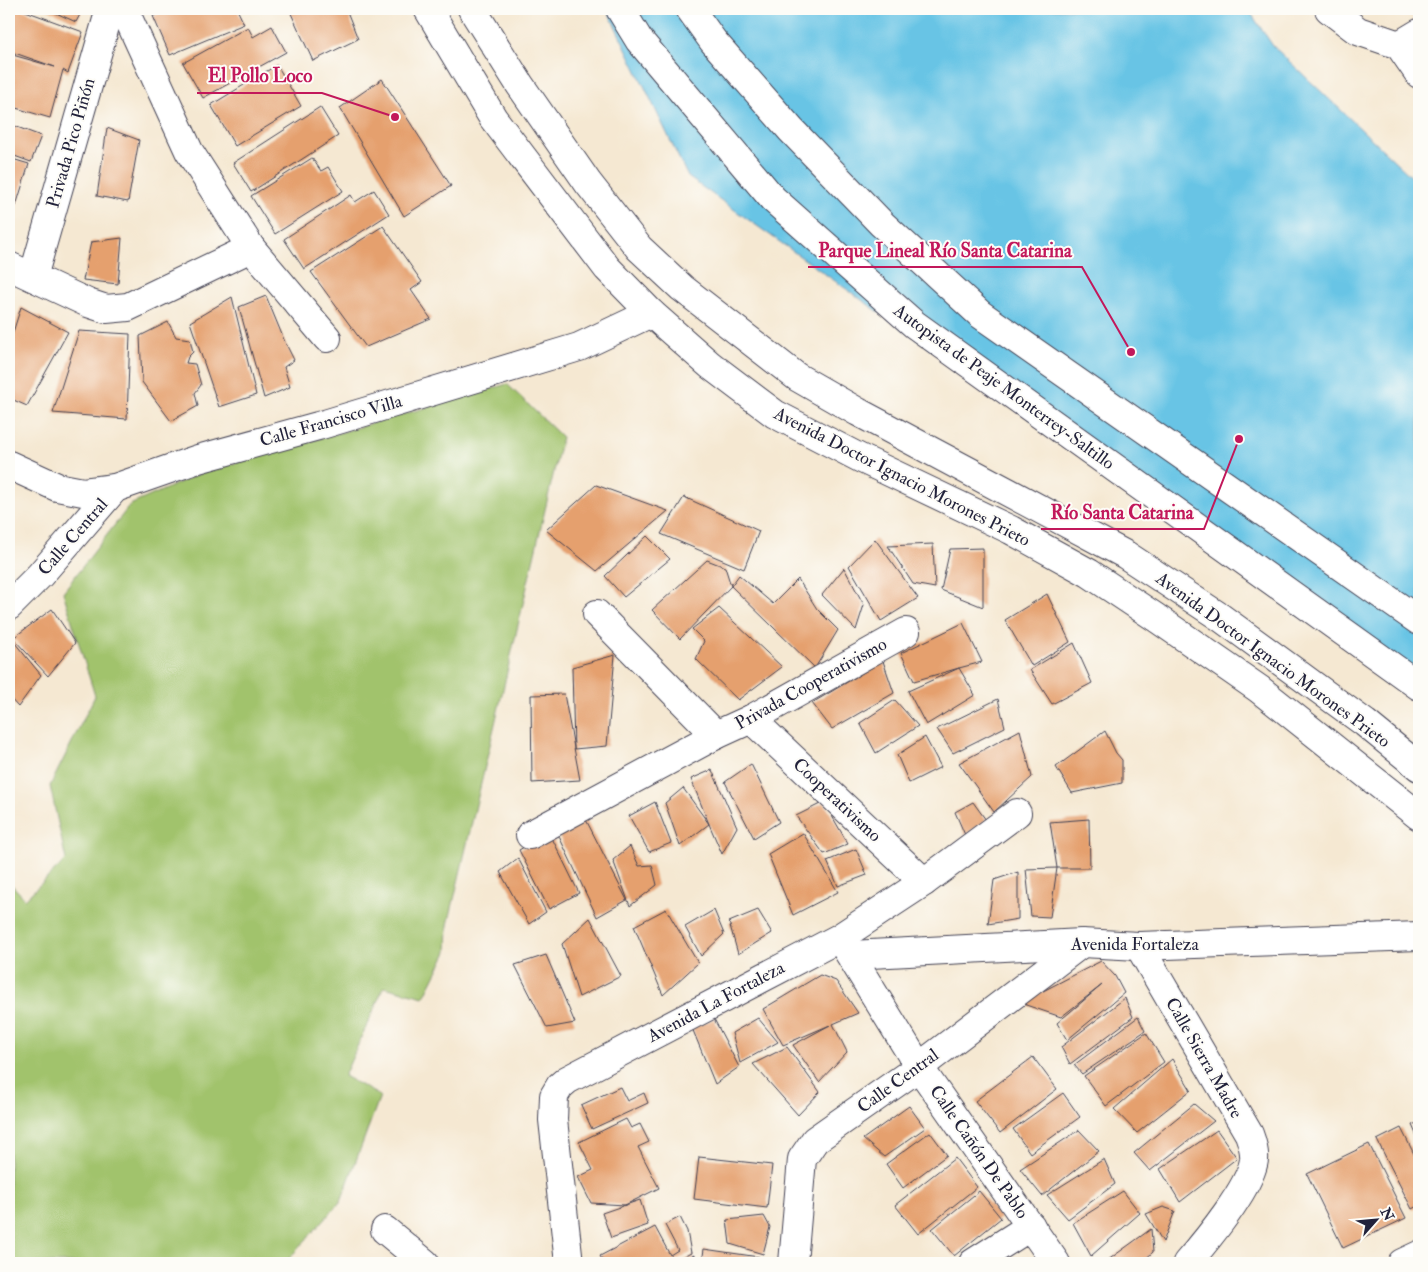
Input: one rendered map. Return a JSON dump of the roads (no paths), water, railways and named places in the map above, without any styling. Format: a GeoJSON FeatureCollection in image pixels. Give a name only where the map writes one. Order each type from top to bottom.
{"type":"FeatureCollection","features":[{"type":"Feature","properties":{"kind":"main road","name":"Privada Pico Piñón"},"geometry":{"type":"LineString","coordinates":[[33,277],[110,9]]}},
{"type":"Feature","properties":{"kind":"main road"},"geometry":{"type":"LineString","coordinates":[[124,9],[189,151],[251,248],[327,338]]}},
{"type":"Feature","properties":{"kind":"main road","name":"Avenida Doctor Ignacio Morones Prieto"},"geometry":{"type":"LineString","coordinates":[[428,9],[493,118],[607,268],[651,313],[710,365],[775,414],[860,458],[1011,530],[1088,574],[1146,611],[1259,690],[1419,816]]}},
{"type":"Feature","properties":{"kind":"main road","name":"Avenida Doctor Ignacio Morones Prieto"},"geometry":{"type":"LineString","coordinates":[[472,9],[520,85],[588,183],[639,248],[682,288],[797,377],[858,412],[1126,555],[1220,617],[1365,723],[1419,767]]}},
{"type":"Feature","properties":{"kind":"main road","name":"Autopista de Peaje Monterrey-Saltillo"},"geometry":{"type":"LineString","coordinates":[[620,9],[639,40],[773,199],[914,324],[1419,686]]}},
{"type":"Feature","properties":{"kind":"main road"},"geometry":{"type":"LineString","coordinates":[[690,9],[713,42],[791,130],[882,224],[980,314],[1419,620]]}},
{"type":"Feature","properties":{"kind":"main road"},"geometry":{"type":"LineString","coordinates":[[1329,9],[1358,31],[1409,39],[1419,74]]}},
{"type":"Feature","properties":{"kind":"main road"},"geometry":{"type":"LineString","coordinates":[[9,266],[88,303],[106,309],[128,308],[251,248]]}},
{"type":"Feature","properties":{"kind":"main road","name":"Calle Francisco Villa"},"geometry":{"type":"LineString","coordinates":[[9,465],[57,487],[83,492],[115,488],[198,459],[318,426],[579,347],[651,313]]}},
{"type":"Feature","properties":{"kind":"main road","name":"Calle Central"},"geometry":{"type":"LineString","coordinates":[[9,606],[40,575],[115,488]]}},
{"type":"Feature","properties":{"kind":"main road","name":"Privada Cooperativismo"},"geometry":{"type":"LineString","coordinates":[[597,614],[716,735]]}},
{"type":"Feature","properties":{"kind":"main road","name":"Privada Cooperativismo"},"geometry":{"type":"LineString","coordinates":[[530,836],[716,735],[751,719],[906,632]]}},
{"type":"Feature","properties":{"kind":"main road","name":"Cooperativismo"},"geometry":{"type":"LineString","coordinates":[[751,719],[924,882]]}},
{"type":"Feature","properties":{"kind":"main road","name":"Avenida La Fortaleza"},"geometry":{"type":"LineString","coordinates":[[569,1263],[553,1120],[554,1096],[560,1086],[567,1080],[845,946],[924,882],[1017,813]]}},
{"type":"Feature","properties":{"kind":"main road","name":"Avenida Fortaleza"},"geometry":{"type":"LineString","coordinates":[[845,946],[1082,944],[1139,946],[1419,936]]}},
{"type":"Feature","properties":{"kind":"main road","name":"Calle Central"},"geometry":{"type":"LineString","coordinates":[[793,1263],[800,1170],[802,1159],[815,1140],[919,1067],[1082,944]]}},
{"type":"Feature","properties":{"kind":"main road","name":"Calle Cañón De Pablo"},"geometry":{"type":"LineString","coordinates":[[845,946],[919,1067],[1056,1263]]}},
{"type":"Feature","properties":{"kind":"main road","name":"Calle Sierra Madre"},"geometry":{"type":"LineString","coordinates":[[1139,946],[1248,1134],[1253,1147],[1254,1160],[1241,1193],[1187,1263]]}},
{"type":"Feature","properties":{"kind":"main road"},"geometry":{"type":"LineString","coordinates":[[973,1263],[1031,1226]]}},
{"type":"Feature","properties":{"kind":"main road"},"geometry":{"type":"LineString","coordinates":[[385,1230],[425,1263]]}},
{"type":"Feature","properties":{"kind":"main road"},"geometry":{"type":"LineString","coordinates":[[1402,1263],[1419,1255]]}},
{"type":"Feature","properties":{"kind":"water"},"geometry":{"type":"Polygon","coordinates":[[[607,9],[1248,9],[1273,46],[1419,184],[1419,694],[688,177],[607,9]]]}},
{"type":"Feature","properties":{"kind":"place","name":"El Pollo Loco"},"geometry":{"type":"Point","coordinates":[395,117]}},
{"type":"Feature","properties":{"kind":"place","name":"Parque Lineal Río Santa Catarina"},"geometry":{"type":"Point","coordinates":[1131,352]}},
{"type":"Feature","properties":{"kind":"place","name":"Río Santa Catarina"},"geometry":{"type":"Point","coordinates":[1239,439]}}]}
